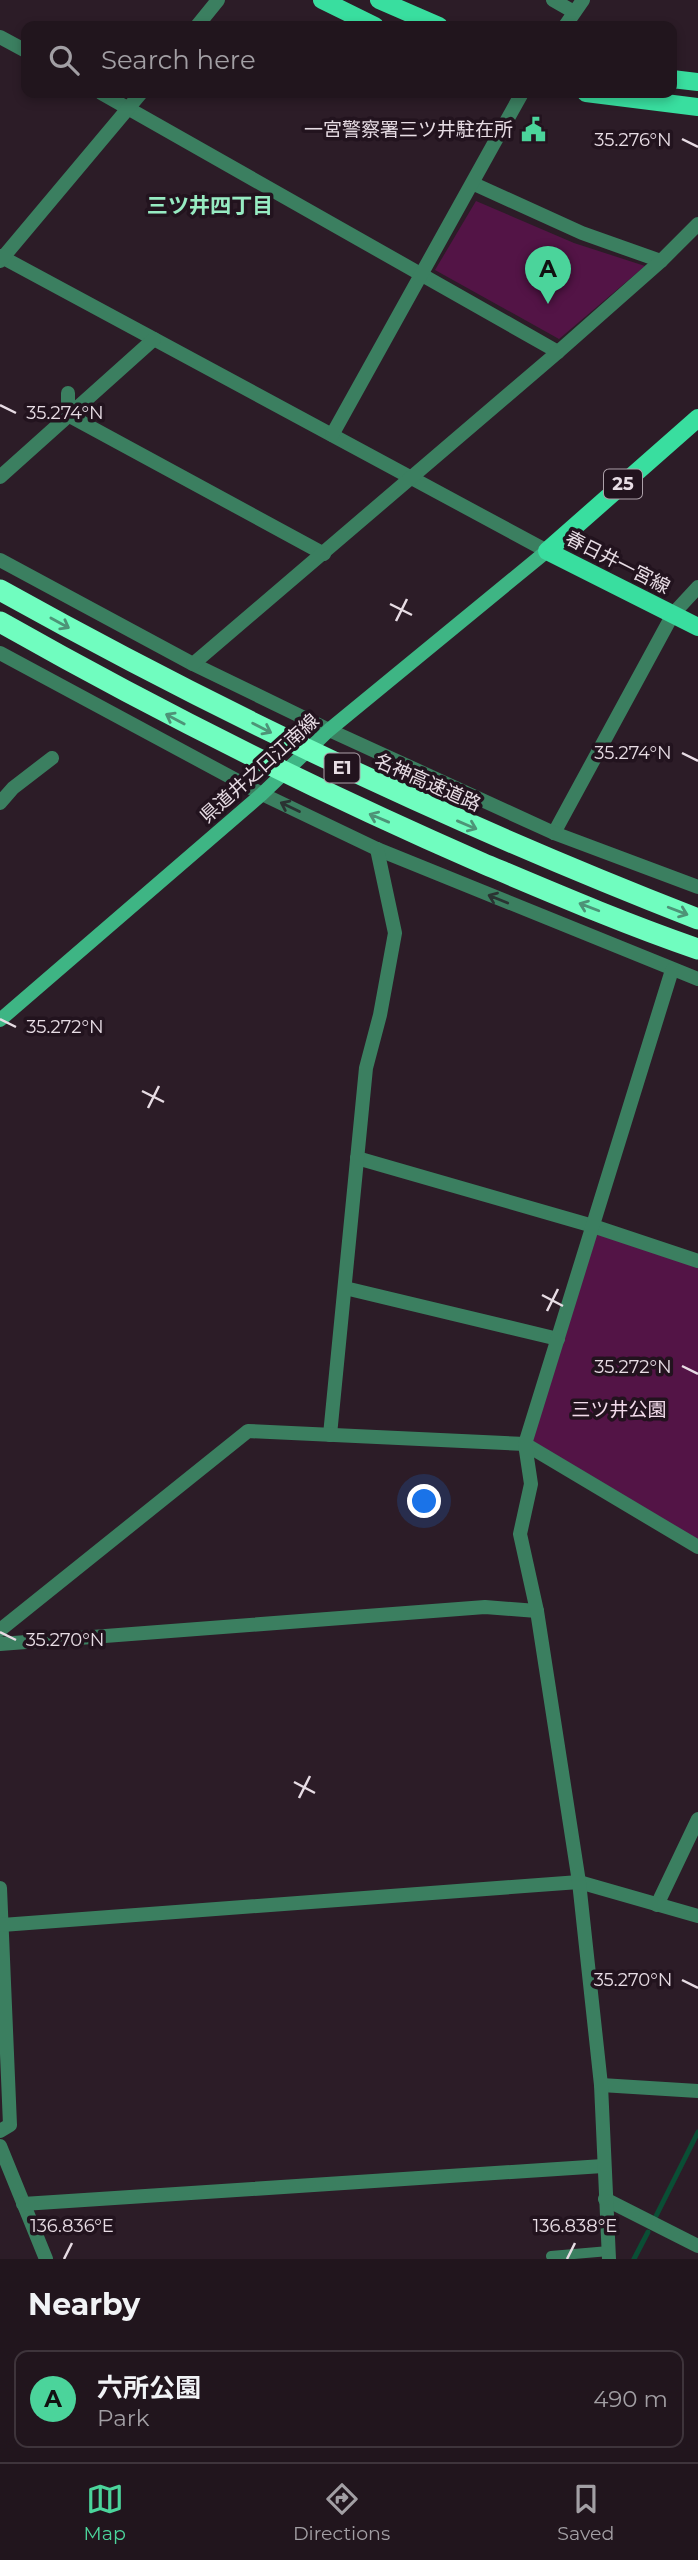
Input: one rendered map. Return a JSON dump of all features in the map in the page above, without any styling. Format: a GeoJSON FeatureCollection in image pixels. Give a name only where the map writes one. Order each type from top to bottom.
{"type":"FeatureCollection","features":[{"type":"Feature","properties":{"kind":"highway","name":"名神高速道路"},"geometry":{"type":"LineString","coordinates":[[0,590],[329,762],[558,864],[698,919]]}},
{"type":"Feature","properties":{"kind":"highway","name":"E1"},"geometry":{"type":"LineString","coordinates":[[0,622],[180,722],[369,814],[564,898],[698,949]]}},
{"type":"Feature","properties":{"kind":"main road"},"geometry":{"type":"LineString","coordinates":[[322,0],[365,21]]}},
{"type":"Feature","properties":{"kind":"main road"},"geometry":{"type":"LineString","coordinates":[[379,0],[427,21]]}},
{"type":"Feature","properties":{"kind":"main road"},"geometry":{"type":"LineString","coordinates":[[677,80],[698,82]]}},
{"type":"Feature","properties":{"kind":"main road"},"geometry":{"type":"LineString","coordinates":[[626,98],[698,107]]}},
{"type":"Feature","properties":{"kind":"main road","name":"春日井一宮線"},"geometry":{"type":"LineString","coordinates":[[698,418],[548,551],[698,627]]}},
{"type":"Feature","properties":{"kind":"main road","name":"県道井之口江南線"},"geometry":{"type":"LineString","coordinates":[[0,1020],[262,794],[329,730],[548,551]]}},
{"type":"Feature","properties":{"kind":"street"},"geometry":{"type":"LineString","coordinates":[[201,21],[218,0]]}},
{"type":"Feature","properties":{"kind":"street"},"geometry":{"type":"LineString","coordinates":[[554,0],[579,6],[568,21]]}},
{"type":"Feature","properties":{"kind":"street"},"geometry":{"type":"LineString","coordinates":[[0,37],[21,48]]}},
{"type":"Feature","properties":{"kind":"street"},"geometry":{"type":"LineString","coordinates":[[110,98],[558,352]]}},
{"type":"Feature","properties":{"kind":"street"},"geometry":{"type":"LineString","coordinates":[[137,98],[1,258],[548,551]]}},
{"type":"Feature","properties":{"kind":"street"},"geometry":{"type":"LineString","coordinates":[[332,435],[474,184],[519,98]]}},
{"type":"Feature","properties":{"kind":"street"},"geometry":{"type":"LineString","coordinates":[[474,184],[582,233],[661,261]]}},
{"type":"Feature","properties":{"kind":"street"},"geometry":{"type":"LineString","coordinates":[[192,664],[558,352],[661,261],[698,224]]}},
{"type":"Feature","properties":{"kind":"street"},"geometry":{"type":"LineString","coordinates":[[0,477],[154,340]]}},
{"type":"Feature","properties":{"kind":"street"},"geometry":{"type":"LineString","coordinates":[[68,393],[68,415]]}},
{"type":"Feature","properties":{"kind":"street"},"geometry":{"type":"LineString","coordinates":[[68,415],[324,554]]}},
{"type":"Feature","properties":{"kind":"street"},"geometry":{"type":"LineString","coordinates":[[0,560],[192,664],[329,730],[554,833],[698,887]]}},
{"type":"Feature","properties":{"kind":"street"},"geometry":{"type":"LineString","coordinates":[[554,833],[673,614],[698,587]]}},
{"type":"Feature","properties":{"kind":"street"},"geometry":{"type":"LineString","coordinates":[[0,653],[262,794],[377,849],[698,979]]}},
{"type":"Feature","properties":{"kind":"street"},"geometry":{"type":"LineString","coordinates":[[0,803],[13,788],[52,758]]}},
{"type":"Feature","properties":{"kind":"street"},"geometry":{"type":"LineString","coordinates":[[330,1435],[366,1068],[380,1015],[395,933],[377,849]]}},
{"type":"Feature","properties":{"kind":"street"},"geometry":{"type":"LineString","coordinates":[[609,2255],[601,2085],[579,1882],[537,1611],[520,1534],[531,1484],[526,1444],[672,970]]}},
{"type":"Feature","properties":{"kind":"street"},"geometry":{"type":"LineString","coordinates":[[357,1158],[593,1226],[698,1261]]}},
{"type":"Feature","properties":{"kind":"street"},"geometry":{"type":"LineString","coordinates":[[345,1288],[558,1339]]}},
{"type":"Feature","properties":{"kind":"street"},"geometry":{"type":"LineString","coordinates":[[0,1630],[248,1431],[526,1444],[698,1548]]}},
{"type":"Feature","properties":{"kind":"street"},"geometry":{"type":"LineString","coordinates":[[0,1644],[485,1606],[537,1611]]}},
{"type":"Feature","properties":{"kind":"street"},"geometry":{"type":"LineString","coordinates":[[657,1905],[698,1819]]}},
{"type":"Feature","properties":{"kind":"street"},"geometry":{"type":"LineString","coordinates":[[2,1926],[579,1882],[698,1916]]}},
{"type":"Feature","properties":{"kind":"street"},"geometry":{"type":"LineString","coordinates":[[0,1888],[10,2125],[0,2131]]}},
{"type":"Feature","properties":{"kind":"street"},"geometry":{"type":"LineString","coordinates":[[601,2085],[698,2091]]}},
{"type":"Feature","properties":{"kind":"street"},"geometry":{"type":"LineString","coordinates":[[0,2146],[46,2259]]}},
{"type":"Feature","properties":{"kind":"street"},"geometry":{"type":"LineString","coordinates":[[23,2204],[603,2166]]}},
{"type":"Feature","properties":{"kind":"street"},"geometry":{"type":"LineString","coordinates":[[605,2199],[698,2246]]}},
{"type":"Feature","properties":{"kind":"lane"},"geometry":{"type":"LineString","coordinates":[[551,2256],[609,2255]]}},
{"type":"Feature","properties":{"kind":"green space"},"geometry":{"type":"Polygon","coordinates":[[[476,201],[574,243],[645,266],[559,339],[435,270],[476,201]]]}},
{"type":"Feature","properties":{"kind":"green space","name":"三ツ井公園"},"geometry":{"type":"Polygon","coordinates":[[[593,1226],[698,1261],[698,1547],[525,1444],[593,1226]]]}},
{"type":"Feature","properties":{"kind":"waterway"},"geometry":{"type":"LineString","coordinates":[[656,2216],[698,2132]]}},
{"type":"Feature","properties":{"kind":"waterway"},"geometry":{"type":"LineString","coordinates":[[634,2259],[648,2232]]}},
{"type":"Feature","properties":{"kind":"place","name":"一宮警察署三ツ井駐在所"},"geometry":{"type":"Point","coordinates":[533,129]}},
{"type":"Feature","properties":{"kind":"place","name":"六所公園"},"geometry":{"type":"Point","coordinates":[548,304]}},
{"type":"Feature","properties":{"kind":"district","name":"三ツ井四丁目"},"geometry":{"type":"Point","coordinates":[210,206]}}]}
